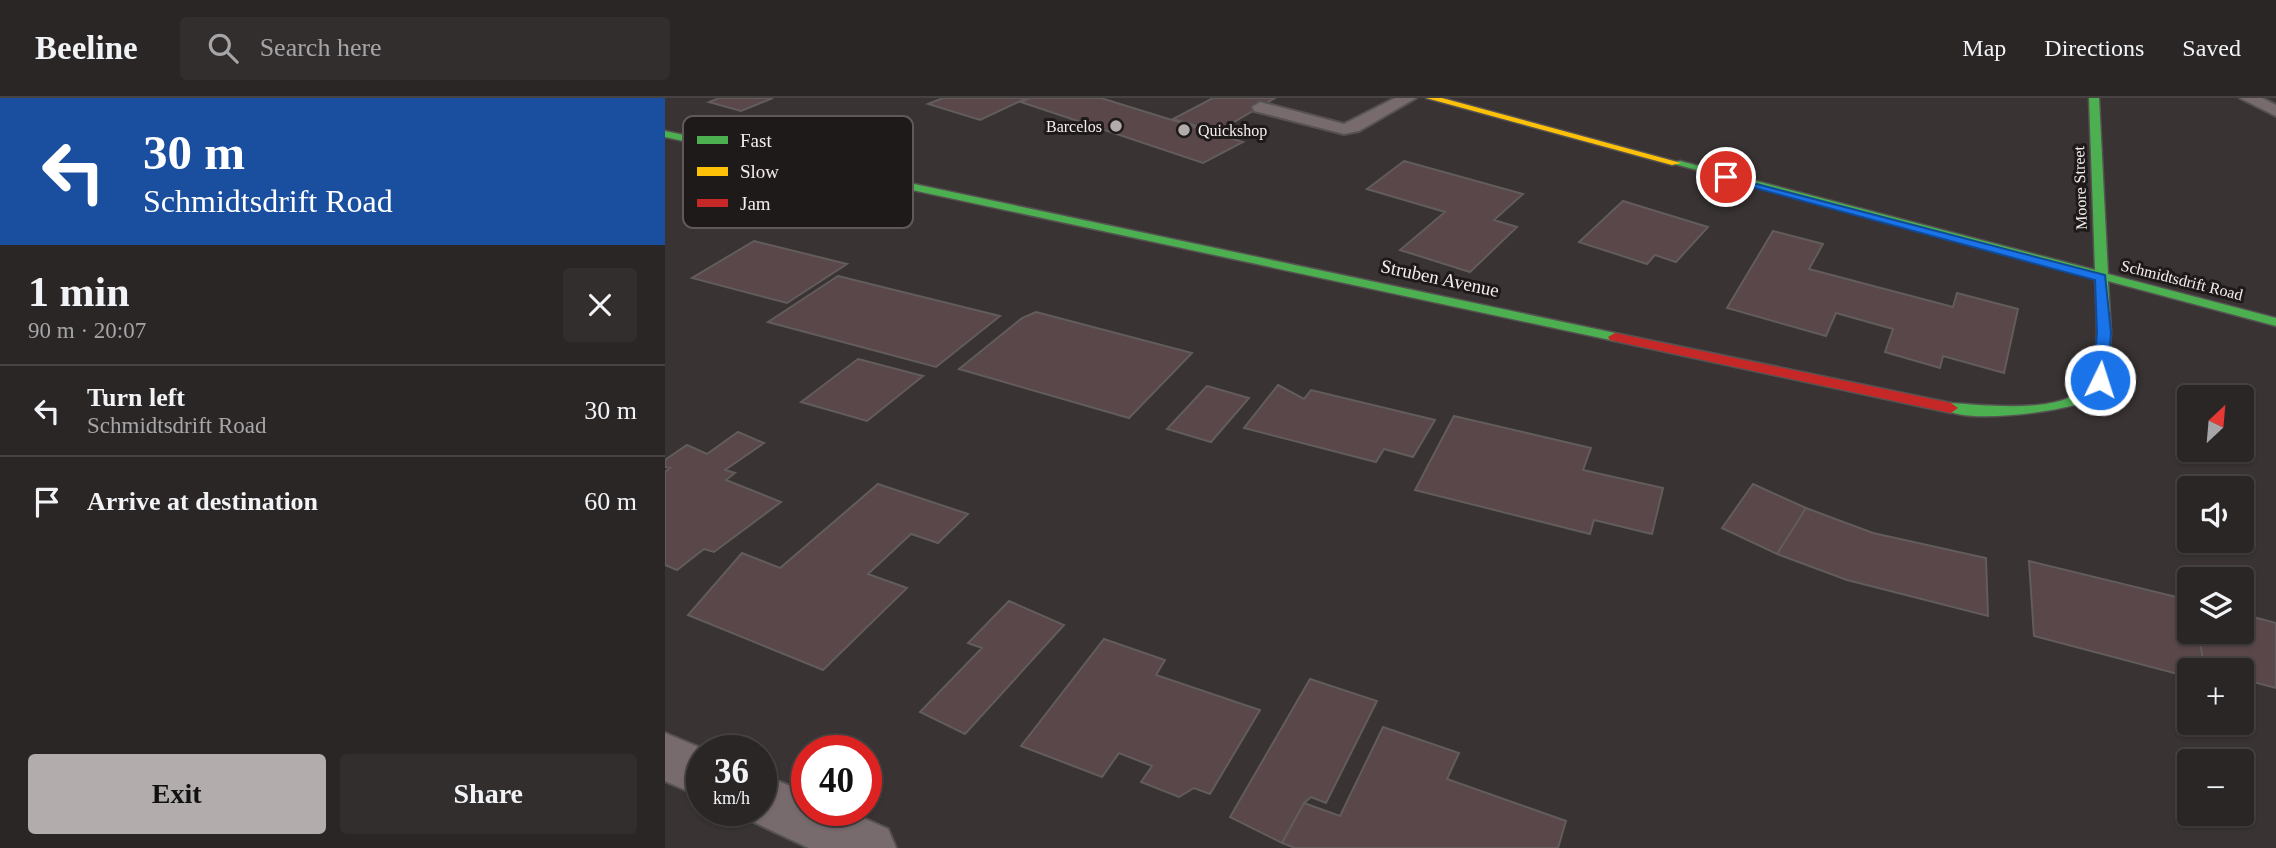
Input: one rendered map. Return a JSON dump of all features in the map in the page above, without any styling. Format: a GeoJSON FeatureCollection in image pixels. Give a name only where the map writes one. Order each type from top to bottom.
{"type":"FeatureCollection","features":[{"type":"Feature","properties":{"kind":"main road","name":"Schmidtsdrift Road"},"geometry":{"type":"LineString","coordinates":[[1431,98],[2276,322]]}},
{"type":"Feature","properties":{"kind":"main road","name":"Moore Street"},"geometry":{"type":"LineString","coordinates":[[2094,98],[2101,277]]}},
{"type":"Feature","properties":{"kind":"main road","name":"Struben Avenue"},"geometry":{"type":"LineString","coordinates":[[665,134],[683,138]]}},
{"type":"Feature","properties":{"kind":"main road","name":"Struben Avenue"},"geometry":{"type":"LineString","coordinates":[[913,187],[1947,408],[2004,410],[2057,405],[2082,398],[2100,380],[2104,333],[2101,277]]}},
{"type":"Feature","properties":{"kind":"street"},"geometry":{"type":"LineString","coordinates":[[665,756],[686,766]]}},
{"type":"Feature","properties":{"kind":"street"},"geometry":{"type":"LineString","coordinates":[[777,806],[869,848]]}},
{"type":"Feature","properties":{"kind":"lane"},"geometry":{"type":"LineString","coordinates":[[1260,107],[1344,129],[1353,127],[1408,98]]}},
{"type":"Feature","properties":{"kind":"lane"},"geometry":{"type":"LineString","coordinates":[[2248,98],[2276,111]]}},
{"type":"Feature","properties":{"kind":"building"},"geometry":{"type":"Polygon","coordinates":[[[719,98],[773,98],[741,111],[709,102],[719,98]]]}},
{"type":"Feature","properties":{"kind":"building"},"geometry":{"type":"Polygon","coordinates":[[[943,98],[1027,98],[980,120],[928,104],[943,98]]]}},
{"type":"Feature","properties":{"kind":"building"},"geometry":{"type":"Polygon","coordinates":[[[1030,98],[1101,98],[1243,142],[1203,163],[1021,102],[1030,98]]]}},
{"type":"Feature","properties":{"kind":"building"},"geometry":{"type":"Polygon","coordinates":[[[1213,98],[1275,98],[1217,132],[1173,119],[1213,98]]]}},
{"type":"Feature","properties":{"kind":"building"},"geometry":{"type":"Polygon","coordinates":[[[1404,161],[1523,194],[1494,220],[1517,227],[1470,272],[1400,250],[1445,212],[1367,189],[1404,161]]]}},
{"type":"Feature","properties":{"kind":"building"},"geometry":{"type":"Polygon","coordinates":[[[1623,201],[1708,227],[1676,262],[1655,255],[1647,264],[1579,242],[1623,201]]]}},
{"type":"Feature","properties":{"kind":"building"},"geometry":{"type":"Polygon","coordinates":[[[1773,231],[1823,244],[1809,269],[1953,307],[1957,293],[2018,309],[2004,373],[1943,356],[1940,368],[1885,352],[1893,329],[1836,313],[1826,336],[1727,308],[1773,231]]]}},
{"type":"Feature","properties":{"kind":"building"},"geometry":{"type":"Polygon","coordinates":[[[754,241],[847,264],[787,303],[692,278],[754,241]]]}},
{"type":"Feature","properties":{"kind":"building"},"geometry":{"type":"Polygon","coordinates":[[[838,276],[1000,316],[936,367],[768,322],[838,276]]]}},
{"type":"Feature","properties":{"kind":"building"},"geometry":{"type":"Polygon","coordinates":[[[1036,312],[1192,353],[1129,418],[959,369],[1022,318],[1036,312]]]}},
{"type":"Feature","properties":{"kind":"building"},"geometry":{"type":"Polygon","coordinates":[[[858,359],[923,376],[867,421],[801,402],[858,359]]]}},
{"type":"Feature","properties":{"kind":"building"},"geometry":{"type":"Polygon","coordinates":[[[1278,385],[1304,399],[1311,390],[1435,420],[1413,457],[1384,449],[1376,462],[1244,428],[1278,385]]]}},
{"type":"Feature","properties":{"kind":"building"},"geometry":{"type":"Polygon","coordinates":[[[1207,386],[1249,398],[1211,442],[1167,429],[1207,386]]]}},
{"type":"Feature","properties":{"kind":"building"},"geometry":{"type":"Polygon","coordinates":[[[1454,416],[1591,448],[1583,470],[1663,488],[1652,534],[1594,520],[1590,534],[1415,490],[1454,416]]]}},
{"type":"Feature","properties":{"kind":"building"},"geometry":{"type":"Polygon","coordinates":[[[738,432],[764,443],[725,470],[735,473],[726,480],[781,502],[714,552],[704,549],[677,570],[665,565],[665,472],[670,468],[665,467],[665,460],[687,445],[707,454],[738,432]]]}},
{"type":"Feature","properties":{"kind":"building"},"geometry":{"type":"Polygon","coordinates":[[[878,484],[968,514],[938,543],[911,534],[868,574],[907,588],[823,670],[688,615],[742,553],[780,568],[878,484]]]}},
{"type":"Feature","properties":{"kind":"building"},"geometry":{"type":"Polygon","coordinates":[[[1753,484],[1806,508],[1777,554],[1722,528],[1753,484]]]}},
{"type":"Feature","properties":{"kind":"building"},"geometry":{"type":"Polygon","coordinates":[[[1806,508],[1873,533],[1986,558],[1988,616],[1847,580],[1777,554],[1806,508]]]}},
{"type":"Feature","properties":{"kind":"building"},"geometry":{"type":"Polygon","coordinates":[[[2029,561],[2177,597],[2177,644],[2200,644],[2203,658],[2177,658],[2177,674],[2034,636],[2029,561]]]}},
{"type":"Feature","properties":{"kind":"building"},"geometry":{"type":"Polygon","coordinates":[[[1009,601],[1064,625],[965,734],[920,712],[982,648],[968,643],[1009,601]]]}},
{"type":"Feature","properties":{"kind":"building"},"geometry":{"type":"Polygon","coordinates":[[[2254,617],[2276,623],[2276,688],[2254,682],[2254,658],[2203,658],[2200,644],[2254,644],[2254,617]]]}},
{"type":"Feature","properties":{"kind":"building"},"geometry":{"type":"Polygon","coordinates":[[[1104,639],[1165,660],[1156,675],[1260,710],[1210,794],[1194,788],[1179,797],[1141,782],[1152,766],[1119,753],[1102,777],[1021,746],[1104,639]]]}},
{"type":"Feature","properties":{"kind":"building"},"geometry":{"type":"Polygon","coordinates":[[[1310,679],[1377,701],[1326,803],[1311,797],[1304,803],[1282,843],[1230,817],[1310,679]]]}},
{"type":"Feature","properties":{"kind":"building"},"geometry":{"type":"Polygon","coordinates":[[[1383,727],[1459,753],[1447,779],[1566,821],[1558,848],[1295,848],[1282,843],[1304,803],[1340,816],[1383,727]]]}},
{"type":"Feature","properties":{"kind":"traffic: fast"},"geometry":{"type":"LineString","coordinates":[[1951,408],[2033,410],[2065,404],[2080,398],[2100,380],[2104,333],[2094,98]]}},
{"type":"Feature","properties":{"kind":"traffic: fast"},"geometry":{"type":"LineString","coordinates":[[665,134],[683,138]]}},
{"type":"Feature","properties":{"kind":"traffic: fast"},"geometry":{"type":"LineString","coordinates":[[1676,163],[2276,322]]}},
{"type":"Feature","properties":{"kind":"traffic: fast"},"geometry":{"type":"LineString","coordinates":[[913,187],[1615,337]]}},
{"type":"Feature","properties":{"kind":"traffic: slow"},"geometry":{"type":"LineString","coordinates":[[1431,98],[1676,163]]}},
{"type":"Feature","properties":{"kind":"traffic: jam"},"geometry":{"type":"LineString","coordinates":[[1615,337],[1951,408]]}},
{"type":"Feature","properties":{"kind":"place","name":"Barcelos"},"geometry":{"type":"Point","coordinates":[1116,126]}},
{"type":"Feature","properties":{"kind":"place","name":"Quickshop"},"geometry":{"type":"Point","coordinates":[1184,130]}},
{"type":"Feature","properties":{"kind":"route"},"geometry":{"type":"LineString","coordinates":[[1726,177],[2101,277],[2104,333],[2100,380]]}}]}
